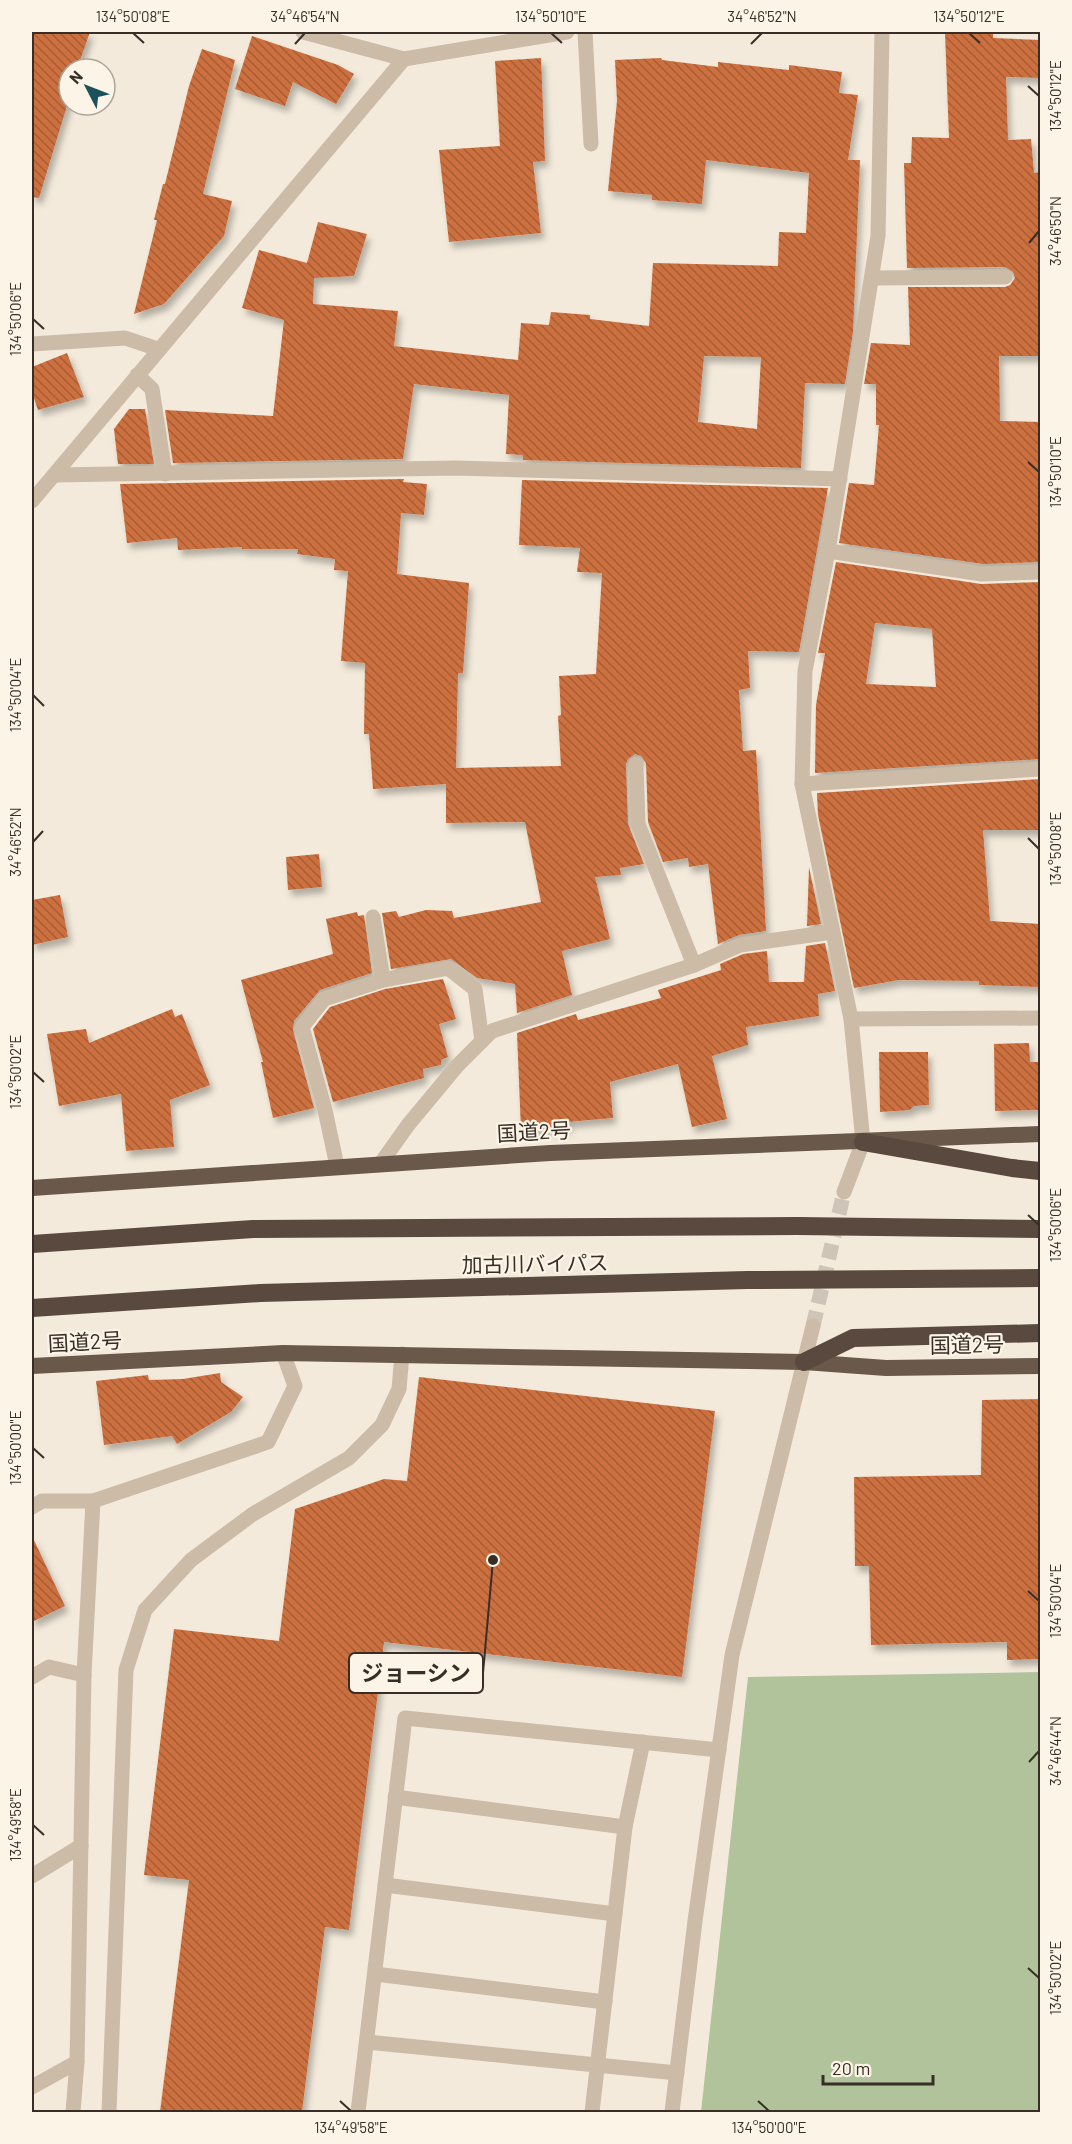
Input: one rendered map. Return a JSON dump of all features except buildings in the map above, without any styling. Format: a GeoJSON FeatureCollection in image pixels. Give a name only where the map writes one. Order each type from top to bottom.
{"type":"FeatureCollection","features":[{"type":"Feature","properties":{"kind":"highway","name":"国道2号"},"geometry":{"type":"LineString","coordinates":[[32,1188],[550,1152],[1041,1134]]}},
{"type":"Feature","properties":{"kind":"highway"},"geometry":{"type":"LineString","coordinates":[[863,1142],[1041,1171]]}},
{"type":"Feature","properties":{"kind":"highway","name":"加古川バイパス"},"geometry":{"type":"LineString","coordinates":[[32,1244],[253,1229],[809,1226],[1041,1229]]}},
{"type":"Feature","properties":{"kind":"highway","name":"加古川バイパス"},"geometry":{"type":"LineString","coordinates":[[32,1308],[260,1293],[747,1280],[1041,1278]]}},
{"type":"Feature","properties":{"kind":"highway"},"geometry":{"type":"LineString","coordinates":[[804,1362],[853,1338],[1041,1333]]}},
{"type":"Feature","properties":{"kind":"highway","name":"国道2号"},"geometry":{"type":"LineString","coordinates":[[32,1366],[283,1353],[804,1362],[886,1368],[1041,1366]]}},
{"type":"Feature","properties":{"kind":"street"},"geometry":{"type":"LineString","coordinates":[[303,32],[404,59],[567,32]]}},
{"type":"Feature","properties":{"kind":"street"},"geometry":{"type":"LineString","coordinates":[[585,32],[591,144]]}},
{"type":"Feature","properties":{"kind":"street"},"geometry":{"type":"LineString","coordinates":[[844,1192],[863,1142],[851,1019],[802,784],[805,671],[828,551],[878,236],[882,32]]}},
{"type":"Feature","properties":{"kind":"street"},"geometry":{"type":"LineString","coordinates":[[32,501],[404,59]]}},
{"type":"Feature","properties":{"kind":"street"},"geometry":{"type":"LineString","coordinates":[[872,278],[1005,277]]}},
{"type":"Feature","properties":{"kind":"street"},"geometry":{"type":"LineString","coordinates":[[32,344],[125,338],[158,349]]}},
{"type":"Feature","properties":{"kind":"street"},"geometry":{"type":"LineString","coordinates":[[137,375],[152,389],[165,474]]}},
{"type":"Feature","properties":{"kind":"street"},"geometry":{"type":"LineString","coordinates":[[55,475],[456,468],[840,479]]}},
{"type":"Feature","properties":{"kind":"street"},"geometry":{"type":"LineString","coordinates":[[828,551],[982,574],[1041,572]]}},
{"type":"Feature","properties":{"kind":"street"},"geometry":{"type":"LineString","coordinates":[[636,764],[638,824],[694,965]]}},
{"type":"Feature","properties":{"kind":"street"},"geometry":{"type":"LineString","coordinates":[[802,784],[1041,769]]}},
{"type":"Feature","properties":{"kind":"street"},"geometry":{"type":"LineString","coordinates":[[373,917],[383,980]]}},
{"type":"Feature","properties":{"kind":"street"},"geometry":{"type":"LineString","coordinates":[[381,1163],[408,1125],[457,1066],[492,1031],[694,965],[740,945],[832,932]]}},
{"type":"Feature","properties":{"kind":"street"},"geometry":{"type":"LineString","coordinates":[[337,1166],[326,1110],[302,1027],[324,999],[383,980],[448,968],[475,989],[482,1041]]}},
{"type":"Feature","properties":{"kind":"street"},"geometry":{"type":"LineString","coordinates":[[851,1019],[1041,1018]]}},
{"type":"Feature","properties":{"kind":"street"},"geometry":{"type":"LineString","coordinates":[[672,2112],[695,1922],[732,1655],[813,1326]]}},
{"type":"Feature","properties":{"kind":"street"},"geometry":{"type":"LineString","coordinates":[[32,1507],[42,1501],[93,1501],[268,1442],[295,1386],[283,1353]]}},
{"type":"Feature","properties":{"kind":"street"},"geometry":{"type":"LineString","coordinates":[[109,2112],[126,1670],[145,1610],[191,1560],[253,1514],[349,1458],[382,1425],[399,1389],[402,1354]]}},
{"type":"Feature","properties":{"kind":"street"},"geometry":{"type":"LineString","coordinates":[[73,2112],[77,2062],[84,1675],[93,1501]]}},
{"type":"Feature","properties":{"kind":"street"},"geometry":{"type":"LineString","coordinates":[[32,1677],[49,1667],[84,1675]]}},
{"type":"Feature","properties":{"kind":"street"},"geometry":{"type":"LineString","coordinates":[[359,2112],[405,1718],[720,1749]]}},
{"type":"Feature","properties":{"kind":"street"},"geometry":{"type":"LineString","coordinates":[[592,2112],[626,1827],[643,1742]]}},
{"type":"Feature","properties":{"kind":"street"},"geometry":{"type":"LineString","coordinates":[[395,1797],[626,1827]]}},
{"type":"Feature","properties":{"kind":"street"},"geometry":{"type":"LineString","coordinates":[[32,1876],[81,1846]]}},
{"type":"Feature","properties":{"kind":"street"},"geometry":{"type":"LineString","coordinates":[[385,1885],[615,1914]]}},
{"type":"Feature","properties":{"kind":"street"},"geometry":{"type":"LineString","coordinates":[[375,1974],[605,2002]]}},
{"type":"Feature","properties":{"kind":"street"},"geometry":{"type":"LineString","coordinates":[[367,2042],[677,2073]]}},
{"type":"Feature","properties":{"kind":"street"},"geometry":{"type":"LineString","coordinates":[[32,2087],[77,2062]]}},
{"type":"Feature","properties":{"kind":"green space"},"geometry":{"type":"Polygon","coordinates":[[[1040,1672],[1040,2112],[701,2112],[748,1677],[1040,1672]]]}},
{"type":"Feature","properties":{"kind":"tunnel"},"geometry":{"type":"LineString","coordinates":[[813,1326],[844,1192]]}},
{"type":"Feature","properties":{"kind":"place","name":"ジョーシン"},"geometry":{"type":"Point","coordinates":[493,1560]}}]}
